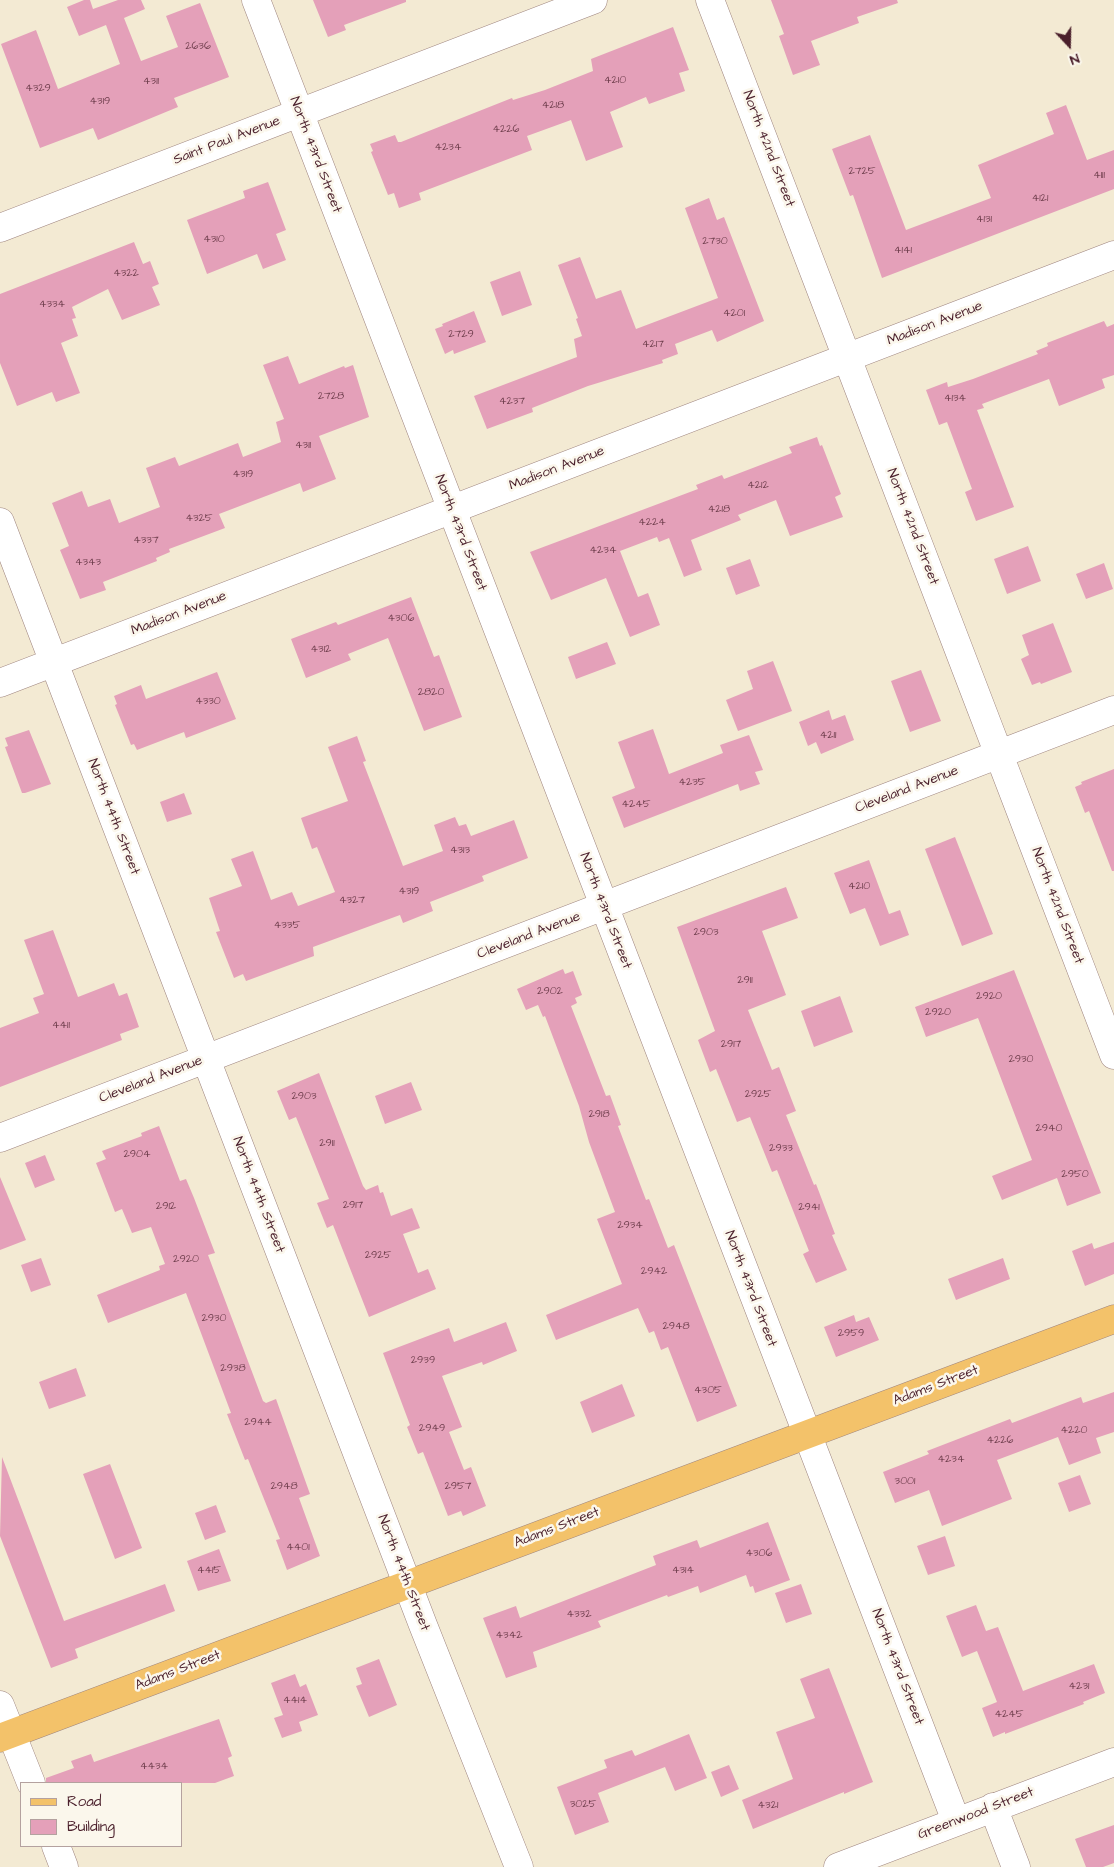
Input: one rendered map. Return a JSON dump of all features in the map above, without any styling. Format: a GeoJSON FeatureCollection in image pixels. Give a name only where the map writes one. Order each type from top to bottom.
{"type":"FeatureCollection","features":[{"type":"Feature","properties":{"kind":"main road","name":"Adams Street"},"geometry":{"type":"LineString","coordinates":[[5,1736],[1114,1319]]}},
{"type":"Feature","properties":{"kind":"street","name":"North 43rd Street"},"geometry":{"type":"LineString","coordinates":[[256,0],[956,1821]]}},
{"type":"Feature","properties":{"kind":"street","name":"Saint Paul Avenue"},"geometry":{"type":"LineString","coordinates":[[0,228],[593,0]]}},
{"type":"Feature","properties":{"kind":"street","name":"North 42nd Street"},"geometry":{"type":"LineString","coordinates":[[710,0],[1114,1054]]}},
{"type":"Feature","properties":{"kind":"street","name":"Madison Avenue"},"geometry":{"type":"LineString","coordinates":[[0,683],[1114,255]]}},
{"type":"Feature","properties":{"kind":"street","name":"North 44th Street"},"geometry":{"type":"LineString","coordinates":[[0,522],[205,1059],[519,1867]]}},
{"type":"Feature","properties":{"kind":"street","name":"Cleveland Avenue"},"geometry":{"type":"LineString","coordinates":[[0,1138],[1114,710]]}},
{"type":"Feature","properties":{"kind":"street"},"geometry":{"type":"LineString","coordinates":[[0,1705],[5,1736],[30,1782]]}},
{"type":"Feature","properties":{"kind":"street","name":"Greenwood Street"},"geometry":{"type":"LineString","coordinates":[[838,1867],[1114,1762]]}},
{"type":"Feature","properties":{"kind":"street"},"geometry":{"type":"LineString","coordinates":[[993,1808],[1016,1867]]}},
{"type":"Feature","properties":{"kind":"street"},"geometry":{"type":"LineString","coordinates":[[56,1847],[64,1867]]}},
{"type":"Feature","properties":{"kind":"building"},"geometry":{"type":"Polygon","coordinates":[[[84,0],[90,0],[93,9],[118,0],[141,0],[145,9],[124,18],[141,61],[178,47],[166,16],[200,3],[229,77],[174,98],[178,107],[98,140],[93,128],[40,148],[1,44],[36,30],[58,89],[120,64],[106,25],[79,36],[67,7],[84,0]]]}},
{"type":"Feature","properties":{"kind":"building"},"geometry":{"type":"Polygon","coordinates":[[[313,0],[406,0],[406,2],[344,25],[346,30],[328,37],[313,0]]]}},
{"type":"Feature","properties":{"kind":"building"},"geometry":{"type":"Polygon","coordinates":[[[771,0],[897,0],[898,3],[857,17],[859,23],[811,41],[820,65],[793,75],[779,36],[784,34],[771,0]]]}},
{"type":"Feature","properties":{"kind":"building"},"geometry":{"type":"Polygon","coordinates":[[[673,27],[689,70],[679,73],[685,91],[649,104],[646,97],[610,112],[623,147],[586,161],[571,120],[527,136],[532,150],[419,193],[421,200],[399,208],[394,193],[388,195],[371,152],[373,151],[370,144],[395,135],[398,142],[401,142],[512,98],[513,100],[545,90],[593,71],[591,59],[673,27]]]}},
{"type":"Feature","properties":{"kind":"building"},"geometry":{"type":"Polygon","coordinates":[[[1066,105],[1087,160],[1114,150],[1114,189],[882,278],[853,195],[850,196],[832,149],[870,135],[906,230],[991,198],[978,165],[1054,134],[1046,113],[1066,105]]]}},
{"type":"Feature","properties":{"kind":"building"},"geometry":{"type":"Polygon","coordinates":[[[268,182],[286,230],[276,234],[286,260],[263,269],[257,254],[207,274],[187,220],[245,198],[243,191],[268,182]]]}},
{"type":"Feature","properties":{"kind":"building"},"geometry":{"type":"Polygon","coordinates":[[[709,198],[717,220],[724,217],[764,321],[717,342],[712,330],[675,344],[678,354],[662,360],[663,363],[588,386],[532,408],[533,412],[487,429],[474,396],[577,357],[574,339],[582,336],[576,319],[578,318],[558,265],[580,257],[596,299],[621,290],[636,329],[718,298],[685,208],[709,198]]]}},
{"type":"Feature","properties":{"kind":"building"},"geometry":{"type":"Polygon","coordinates":[[[134,242],[143,264],[150,261],[159,284],[152,287],[160,305],[122,320],[108,289],[72,307],[76,318],[72,319],[78,336],[61,343],[80,393],[56,402],[52,392],[17,406],[0,363],[0,294],[134,242]]]}},
{"type":"Feature","properties":{"kind":"building"},"geometry":{"type":"Polygon","coordinates":[[[520,271],[532,305],[502,316],[490,282],[520,271]]]}},
{"type":"Feature","properties":{"kind":"building"},"geometry":{"type":"Polygon","coordinates":[[[474,311],[486,342],[454,354],[453,350],[445,354],[435,329],[443,326],[442,324],[474,311]]]}},
{"type":"Feature","properties":{"kind":"building"},"geometry":{"type":"Polygon","coordinates":[[[1104,321],[1107,327],[1114,324],[1114,375],[1102,379],[1105,388],[1059,406],[1049,379],[982,404],[984,408],[977,410],[1014,507],[976,521],[965,492],[972,489],[947,422],[939,425],[926,390],[947,382],[948,387],[973,379],[1038,354],[1036,351],[1048,346],[1047,343],[1104,321]]]}},
{"type":"Feature","properties":{"kind":"building"},"geometry":{"type":"Polygon","coordinates":[[[288,356],[299,384],[344,366],[345,368],[353,365],[369,417],[319,436],[336,479],[303,492],[300,483],[219,514],[225,528],[169,549],[170,552],[156,558],[157,561],[103,582],[106,590],[80,599],[60,550],[69,546],[52,503],[82,491],[88,507],[110,499],[119,523],[160,507],[146,468],[175,457],[179,466],[238,443],[243,457],[281,442],[276,422],[284,419],[263,365],[288,356]]]}},
{"type":"Feature","properties":{"kind":"building"},"geometry":{"type":"Polygon","coordinates":[[[817,437],[820,446],[822,445],[841,494],[835,497],[843,517],[790,536],[776,500],[738,515],[741,520],[691,540],[702,570],[684,577],[669,538],[659,542],[657,537],[620,551],[638,597],[648,593],[660,625],[630,637],[606,578],[551,600],[530,552],[698,489],[696,485],[722,475],[724,479],[792,453],[789,447],[817,437]]]}},
{"type":"Feature","properties":{"kind":"building"},"geometry":{"type":"Polygon","coordinates":[[[1028,546],[1041,581],[1007,594],[994,559],[1028,546]]]}},
{"type":"Feature","properties":{"kind":"building"},"geometry":{"type":"Polygon","coordinates":[[[750,559],[760,586],[736,595],[726,568],[750,559]]]}},
{"type":"Feature","properties":{"kind":"building"},"geometry":{"type":"Polygon","coordinates":[[[1104,563],[1113,589],[1086,599],[1076,574],[1104,563]]]}},
{"type":"Feature","properties":{"kind":"building"},"geometry":{"type":"Polygon","coordinates":[[[411,597],[434,657],[439,655],[462,717],[424,731],[388,638],[348,654],[351,660],[306,678],[291,639],[336,622],[338,625],[411,597]]]}},
{"type":"Feature","properties":{"kind":"building"},"geometry":{"type":"Polygon","coordinates":[[[1053,623],[1072,672],[1041,684],[1040,682],[1032,685],[1021,659],[1029,655],[1022,635],[1053,623]]]}},
{"type":"Feature","properties":{"kind":"building"},"geometry":{"type":"Polygon","coordinates":[[[607,642],[616,664],[576,679],[568,657],[607,642]]]}},
{"type":"Feature","properties":{"kind":"building"},"geometry":{"type":"Polygon","coordinates":[[[773,661],[792,711],[738,731],[726,700],[753,689],[747,671],[773,661]]]}},
{"type":"Feature","properties":{"kind":"building"},"geometry":{"type":"Polygon","coordinates":[[[921,670],[941,721],[910,732],[891,681],[921,670]]]}},
{"type":"Feature","properties":{"kind":"building"},"geometry":{"type":"Polygon","coordinates":[[[217,672],[236,719],[186,738],[184,732],[137,750],[134,744],[131,745],[115,705],[117,704],[114,696],[141,685],[146,699],[217,672]]]}},
{"type":"Feature","properties":{"kind":"building"},"geometry":{"type":"Polygon","coordinates":[[[829,710],[832,720],[845,715],[854,740],[821,754],[816,742],[808,746],[799,722],[829,710]]]}},
{"type":"Feature","properties":{"kind":"building"},"geometry":{"type":"Polygon","coordinates":[[[653,729],[669,774],[723,753],[720,745],[749,735],[763,770],[755,772],[760,784],[740,791],[738,784],[624,828],[612,797],[635,788],[618,742],[653,729]]]}},
{"type":"Feature","properties":{"kind":"building"},"geometry":{"type":"Polygon","coordinates":[[[29,730],[51,784],[22,793],[5,747],[8,746],[5,738],[29,730]]]}},
{"type":"Feature","properties":{"kind":"building"},"geometry":{"type":"Polygon","coordinates":[[[357,736],[366,761],[363,762],[403,866],[443,851],[434,825],[455,817],[459,826],[466,824],[471,836],[514,820],[528,858],[482,876],[484,881],[430,902],[433,911],[403,923],[400,915],[313,947],[314,956],[246,981],[243,974],[234,978],[216,932],[220,931],[209,898],[242,886],[231,859],[253,851],[271,900],[292,892],[298,906],[335,892],[317,847],[312,849],[301,818],[348,801],[328,747],[357,736]]]}},
{"type":"Feature","properties":{"kind":"building"},"geometry":{"type":"Polygon","coordinates":[[[1114,769],[1114,871],[1112,871],[1089,811],[1085,813],[1075,787],[1082,784],[1081,782],[1114,769]]]}},
{"type":"Feature","properties":{"kind":"building"},"geometry":{"type":"Polygon","coordinates":[[[184,793],[192,814],[167,822],[160,802],[184,793]]]}},
{"type":"Feature","properties":{"kind":"building"},"geometry":{"type":"Polygon","coordinates":[[[955,837],[993,934],[962,946],[925,849],[955,837]]]}},
{"type":"Feature","properties":{"kind":"building"},"geometry":{"type":"Polygon","coordinates":[[[869,860],[889,914],[900,910],[909,935],[880,946],[865,908],[850,914],[834,873],[869,860]]]}},
{"type":"Feature","properties":{"kind":"building"},"geometry":{"type":"Polygon","coordinates":[[[786,887],[798,918],[762,931],[786,995],[748,1010],[772,1070],[779,1067],[796,1111],[786,1115],[814,1185],[816,1184],[835,1234],[832,1235],[847,1270],[816,1283],[803,1254],[809,1251],[777,1170],[772,1172],[750,1117],[737,1122],[716,1069],[710,1072],[698,1040],[715,1031],[677,927],[786,887]]]}},
{"type":"Feature","properties":{"kind":"building"},"geometry":{"type":"Polygon","coordinates":[[[53,930],[78,997],[114,983],[119,996],[127,993],[139,1027],[120,1034],[122,1040],[0,1087],[0,1028],[39,1013],[33,998],[44,994],[24,940],[53,930]]]}},
{"type":"Feature","properties":{"kind":"building"},"geometry":{"type":"Polygon","coordinates":[[[563,969],[565,974],[573,971],[582,995],[575,998],[577,1003],[571,1006],[606,1096],[610,1095],[621,1125],[618,1126],[646,1200],[649,1199],[668,1248],[674,1245],[737,1406],[697,1422],[668,1347],[661,1350],[654,1331],[649,1333],[638,1308],[556,1340],[546,1315],[622,1284],[597,1219],[615,1212],[589,1142],[579,1106],[545,1016],[543,1017],[538,1005],[526,1010],[517,989],[563,969]]]}},
{"type":"Feature","properties":{"kind":"building"},"geometry":{"type":"Polygon","coordinates":[[[1014,970],[1101,1193],[1067,1206],[1057,1178],[1002,1200],[992,1176],[1032,1160],[978,1018],[926,1037],[915,1007],[1014,970]]]}},
{"type":"Feature","properties":{"kind":"building"},"geometry":{"type":"Polygon","coordinates":[[[840,996],[853,1032],[814,1047],[801,1011],[840,996]]]}},
{"type":"Feature","properties":{"kind":"building"},"geometry":{"type":"Polygon","coordinates":[[[319,1073],[363,1186],[366,1190],[378,1185],[380,1193],[383,1192],[391,1216],[412,1208],[420,1228],[403,1234],[418,1273],[428,1269],[436,1289],[369,1317],[333,1225],[327,1228],[317,1203],[329,1199],[296,1117],[289,1120],[277,1091],[319,1073]]]}},
{"type":"Feature","properties":{"kind":"building"},"geometry":{"type":"Polygon","coordinates":[[[411,1082],[422,1110],[385,1124],[375,1096],[411,1082]]]}},
{"type":"Feature","properties":{"kind":"building"},"geometry":{"type":"Polygon","coordinates":[[[159,1126],[180,1181],[186,1179],[215,1253],[208,1255],[263,1401],[266,1403],[276,1399],[310,1494],[299,1498],[320,1556],[287,1570],[276,1540],[280,1539],[248,1459],[245,1460],[227,1414],[231,1413],[186,1293],[108,1323],[97,1295],[160,1270],[159,1266],[165,1264],[151,1227],[132,1233],[122,1209],[115,1212],[96,1163],[106,1159],[102,1151],[142,1136],[141,1133],[159,1126]]]}},
{"type":"Feature","properties":{"kind":"building"},"geometry":{"type":"Polygon","coordinates":[[[45,1155],[55,1180],[35,1188],[25,1163],[45,1155]]]}},
{"type":"Feature","properties":{"kind":"building"},"geometry":{"type":"Polygon","coordinates":[[[0,1177],[26,1240],[0,1250],[0,1177]]]}},
{"type":"Feature","properties":{"kind":"building"},"geometry":{"type":"Polygon","coordinates":[[[1114,1242],[1114,1274],[1085,1286],[1072,1251],[1092,1243],[1094,1249],[1114,1242]]]}},
{"type":"Feature","properties":{"kind":"building"},"geometry":{"type":"Polygon","coordinates":[[[41,1258],[51,1285],[31,1292],[21,1265],[41,1258]]]}},
{"type":"Feature","properties":{"kind":"building"},"geometry":{"type":"Polygon","coordinates":[[[1003,1258],[1010,1279],[956,1300],[948,1279],[1003,1258]]]}},
{"type":"Feature","properties":{"kind":"building"},"geometry":{"type":"Polygon","coordinates":[[[854,1315],[856,1322],[869,1317],[879,1340],[836,1357],[824,1327],[854,1315]]]}},
{"type":"Feature","properties":{"kind":"building"},"geometry":{"type":"Polygon","coordinates":[[[506,1322],[517,1351],[483,1365],[482,1362],[442,1376],[462,1427],[449,1432],[464,1470],[471,1467],[486,1506],[463,1516],[461,1511],[448,1516],[423,1452],[418,1454],[407,1427],[410,1425],[383,1353],[449,1328],[454,1342],[506,1322]]]}},
{"type":"Feature","properties":{"kind":"building"},"geometry":{"type":"Polygon","coordinates":[[[76,1368],[86,1396],[49,1409],[39,1382],[76,1368]]]}},
{"type":"Feature","properties":{"kind":"building"},"geometry":{"type":"Polygon","coordinates":[[[622,1384],[635,1416],[592,1433],[580,1402],[622,1384]]]}},
{"type":"Feature","properties":{"kind":"building"},"geometry":{"type":"Polygon","coordinates":[[[1114,1392],[1114,1432],[1096,1438],[1101,1453],[1069,1465],[1058,1437],[997,1460],[1012,1499],[942,1526],[929,1490],[895,1503],[883,1472],[929,1454],[927,1451],[1010,1419],[1012,1423],[1081,1397],[1083,1403],[1114,1392]]]}},
{"type":"Feature","properties":{"kind":"building"},"geometry":{"type":"Polygon","coordinates":[[[2,1457],[64,1621],[165,1584],[175,1611],[75,1649],[78,1658],[51,1668],[0,1536],[2,1457]]]}},
{"type":"Feature","properties":{"kind":"building"},"geometry":{"type":"Polygon","coordinates":[[[110,1464],[142,1548],[115,1559],[83,1474],[110,1464]]]}},
{"type":"Feature","properties":{"kind":"building"},"geometry":{"type":"Polygon","coordinates":[[[1080,1475],[1091,1504],[1069,1512],[1058,1483],[1080,1475]]]}},
{"type":"Feature","properties":{"kind":"building"},"geometry":{"type":"Polygon","coordinates":[[[216,1505],[226,1532],[205,1540],[195,1513],[216,1505]]]}},
{"type":"Feature","properties":{"kind":"building"},"geometry":{"type":"Polygon","coordinates":[[[768,1522],[790,1580],[755,1593],[753,1586],[750,1587],[746,1575],[700,1593],[698,1586],[668,1597],[667,1595],[598,1621],[601,1627],[533,1652],[537,1667],[506,1678],[483,1618],[516,1606],[520,1618],[656,1565],[653,1556],[697,1540],[700,1548],[768,1522]]]}},
{"type":"Feature","properties":{"kind":"building"},"geometry":{"type":"Polygon","coordinates":[[[945,1536],[955,1566],[928,1575],[917,1546],[945,1536]]]}},
{"type":"Feature","properties":{"kind":"building"},"geometry":{"type":"Polygon","coordinates":[[[219,1549],[231,1581],[198,1591],[187,1561],[219,1549]]]}},
{"type":"Feature","properties":{"kind":"building"},"geometry":{"type":"Polygon","coordinates":[[[801,1584],[812,1614],[786,1623],[775,1593],[801,1584]]]}},
{"type":"Feature","properties":{"kind":"building"},"geometry":{"type":"Polygon","coordinates":[[[976,1605],[986,1631],[998,1627],[1023,1691],[1094,1664],[1105,1693],[1083,1702],[1084,1704],[993,1737],[982,1708],[997,1702],[977,1651],[962,1657],[946,1616],[976,1605]]]}},
{"type":"Feature","properties":{"kind":"building"},"geometry":{"type":"Polygon","coordinates":[[[379,1659],[397,1705],[369,1717],[356,1686],[362,1684],[356,1668],[379,1659]]]}},
{"type":"Feature","properties":{"kind":"building"},"geometry":{"type":"Polygon","coordinates":[[[829,1668],[873,1782],[753,1829],[742,1800],[793,1779],[776,1732],[815,1718],[800,1679],[829,1668]]]}},
{"type":"Feature","properties":{"kind":"building"},"geometry":{"type":"Polygon","coordinates":[[[295,1674],[300,1687],[306,1684],[318,1715],[299,1722],[302,1731],[282,1738],[274,1718],[283,1715],[271,1683],[295,1674]]]}},
{"type":"Feature","properties":{"kind":"building"},"geometry":{"type":"Polygon","coordinates":[[[219,1719],[232,1756],[228,1758],[234,1776],[215,1783],[46,1782],[46,1778],[74,1768],[71,1761],[91,1754],[94,1762],[219,1719]]]}},
{"type":"Feature","properties":{"kind":"building"},"geometry":{"type":"Polygon","coordinates":[[[689,1734],[707,1778],[675,1791],[665,1767],[598,1793],[609,1822],[575,1835],[557,1787],[607,1768],[604,1760],[632,1750],[635,1756],[689,1734]]]}},
{"type":"Feature","properties":{"kind":"building"},"geometry":{"type":"Polygon","coordinates":[[[729,1765],[739,1789],[721,1797],[711,1772],[729,1765]]]}},
{"type":"Feature","properties":{"kind":"building"},"geometry":{"type":"Polygon","coordinates":[[[1114,1825],[1114,1863],[1103,1867],[1086,1867],[1075,1839],[1114,1825]]]}}]}
